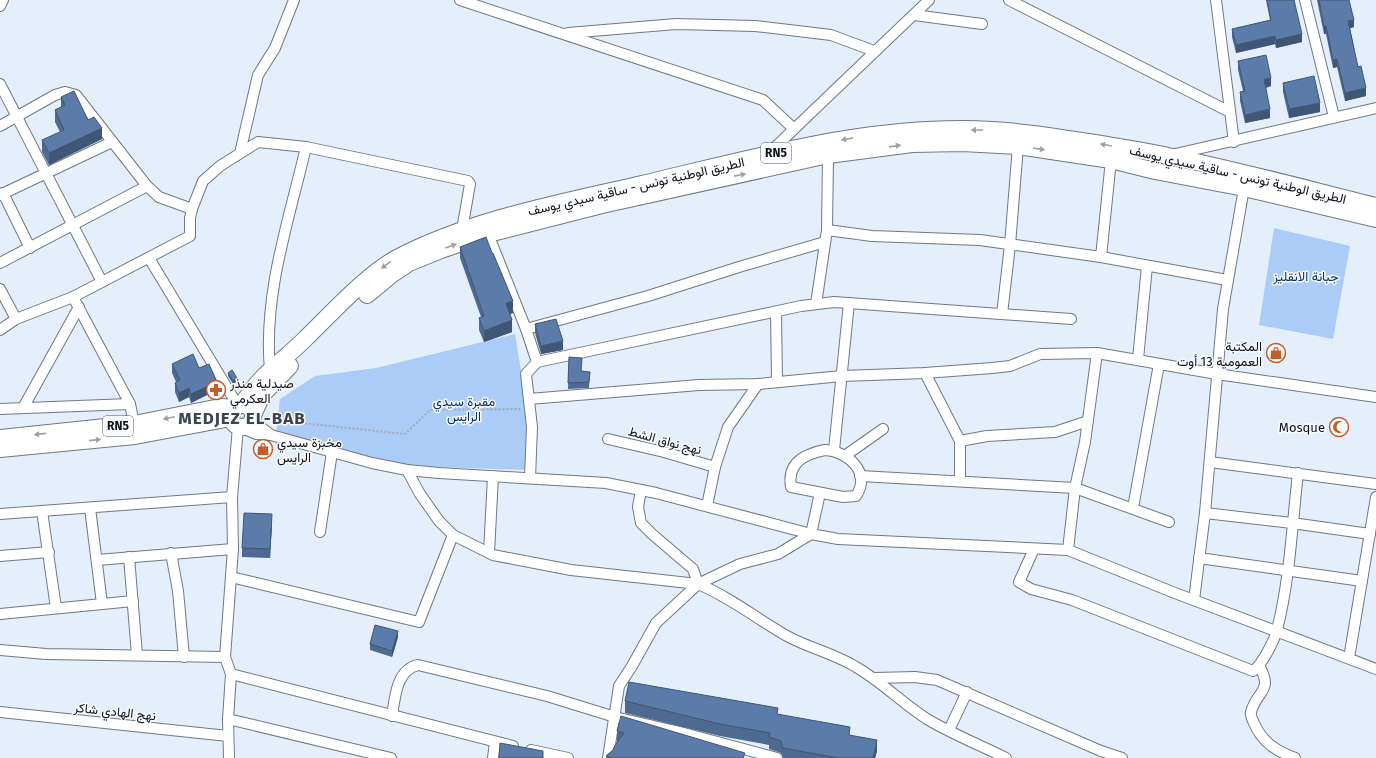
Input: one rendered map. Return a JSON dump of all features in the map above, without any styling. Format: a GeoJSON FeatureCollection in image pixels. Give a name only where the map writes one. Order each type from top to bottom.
{"type":"FeatureCollection","features":[{"type":"Feature","properties":{"kind":"main road","name":"الطريق الوطنية تونس - ساقية سيدي يوسف"},"geometry":{"type":"LineString","coordinates":[[242,416],[261,377],[301,343],[372,277],[393,260],[462,230],[584,198],[851,138],[890,133],[955,130],[990,130],[1035,134],[1168,156],[1376,206]]}},
{"type":"Feature","properties":{"kind":"main road","name":"الطريق الوطنية تونس - ساقية سيدي يوسف"},"geometry":{"type":"LineString","coordinates":[[242,416],[274,380],[386,279],[409,263],[488,234],[602,205],[828,155],[912,144],[962,143],[1018,146],[1111,160],[1155,171],[1244,188],[1376,219]]}},
{"type":"Feature","properties":{"kind":"main road","name":"RN5"},"geometry":{"type":"LineString","coordinates":[[0,438],[134,424],[220,407],[242,416]]}},
{"type":"Feature","properties":{"kind":"main road","name":"RN5"},"geometry":{"type":"LineString","coordinates":[[0,449],[135,436],[242,416]]}},
{"type":"Feature","properties":{"kind":"street"},"geometry":{"type":"LineString","coordinates":[[0,6],[3,0]]}},
{"type":"Feature","properties":{"kind":"street"},"geometry":{"type":"LineString","coordinates":[[240,153],[258,75],[276,48],[294,0]]}},
{"type":"Feature","properties":{"kind":"street"},"geometry":{"type":"LineString","coordinates":[[460,0],[763,100],[794,129]]}},
{"type":"Feature","properties":{"kind":"street"},"geometry":{"type":"LineString","coordinates":[[766,156],[929,0]]}},
{"type":"Feature","properties":{"kind":"street"},"geometry":{"type":"LineString","coordinates":[[1009,0],[1228,111]]}},
{"type":"Feature","properties":{"kind":"street"},"geometry":{"type":"LineString","coordinates":[[1216,0],[1228,111],[1234,142]]}},
{"type":"Feature","properties":{"kind":"street"},"geometry":{"type":"LineString","coordinates":[[1305,0],[1334,118]]}},
{"type":"Feature","properties":{"kind":"street"},"geometry":{"type":"LineString","coordinates":[[914,15],[982,24]]}},
{"type":"Feature","properties":{"kind":"street"},"geometry":{"type":"LineString","coordinates":[[563,33],[676,24],[755,26],[831,35],[874,52]]}},
{"type":"Feature","properties":{"kind":"street"},"geometry":{"type":"LineString","coordinates":[[0,84],[102,282]]}},
{"type":"Feature","properties":{"kind":"street"},"geometry":{"type":"LineString","coordinates":[[0,126],[55,95],[65,92],[76,95],[147,186],[159,196],[192,209]]}},
{"type":"Feature","properties":{"kind":"street"},"geometry":{"type":"LineString","coordinates":[[1168,156],[1376,108]]}},
{"type":"Feature","properties":{"kind":"street"},"geometry":{"type":"LineString","coordinates":[[30,248],[2,194],[112,142]]}},
{"type":"Feature","properties":{"kind":"street"},"geometry":{"type":"LineString","coordinates":[[0,330],[16,319],[74,296],[190,236],[190,218],[192,209],[203,181],[220,166],[258,142],[306,147],[468,181],[470,184],[462,230]]}},
{"type":"Feature","properties":{"kind":"street"},"geometry":{"type":"LineString","coordinates":[[1002,314],[1010,245],[1018,146]]}},
{"type":"Feature","properties":{"kind":"street"},"geometry":{"type":"LineString","coordinates":[[270,370],[268,345],[277,263],[306,147]]}},
{"type":"Feature","properties":{"kind":"street"},"geometry":{"type":"LineString","coordinates":[[816,304],[827,230],[828,155]]}},
{"type":"Feature","properties":{"kind":"street"},"geometry":{"type":"LineString","coordinates":[[1101,258],[1111,160]]}},
{"type":"Feature","properties":{"kind":"street"},"geometry":{"type":"LineString","coordinates":[[0,264],[147,186]]}},
{"type":"Feature","properties":{"kind":"street"},"geometry":{"type":"LineString","coordinates":[[1194,600],[1205,513],[1227,280],[1244,188]]}},
{"type":"Feature","properties":{"kind":"street"},"geometry":{"type":"LineString","coordinates":[[827,230],[872,236],[980,240],[1101,258],[1227,280]]}},
{"type":"Feature","properties":{"kind":"street"},"geometry":{"type":"LineString","coordinates":[[488,234],[526,329],[537,362]]}},
{"type":"Feature","properties":{"kind":"street"},"geometry":{"type":"LineString","coordinates":[[526,329],[648,296],[825,242]]}},
{"type":"Feature","properties":{"kind":"street"},"geometry":{"type":"LineString","coordinates":[[149,258],[242,416],[256,434],[271,435],[372,463],[407,470],[606,483],[707,506],[810,534],[838,539],[1068,550],[1194,600],[1376,669]]}},
{"type":"Feature","properties":{"kind":"street"},"geometry":{"type":"LineString","coordinates":[[1138,359],[1148,266]]}},
{"type":"Feature","properties":{"kind":"street"},"geometry":{"type":"LineString","coordinates":[[0,289],[16,319]]}},
{"type":"Feature","properties":{"kind":"street"},"geometry":{"type":"LineString","coordinates":[[74,296],[130,404],[134,424]]}},
{"type":"Feature","properties":{"kind":"street"},"geometry":{"type":"LineString","coordinates":[[834,450],[849,303]]}},
{"type":"Feature","properties":{"kind":"street"},"geometry":{"type":"LineString","coordinates":[[530,478],[532,427],[526,374],[537,362],[816,304],[849,303],[1071,319]]}},
{"type":"Feature","properties":{"kind":"street"},"geometry":{"type":"LineString","coordinates":[[23,408],[79,307]]}},
{"type":"Feature","properties":{"kind":"street"},"geometry":{"type":"LineString","coordinates":[[776,312],[777,381]]}},
{"type":"Feature","properties":{"kind":"street"},"geometry":{"type":"LineString","coordinates":[[1068,550],[1075,488],[1088,421],[1097,353]]}},
{"type":"Feature","properties":{"kind":"street"},"geometry":{"type":"LineString","coordinates":[[529,399],[699,385],[758,384],[842,376],[925,373],[1010,366],[1040,354],[1097,353],[1217,374],[1376,396]]}},
{"type":"Feature","properties":{"kind":"street"},"geometry":{"type":"LineString","coordinates":[[1133,508],[1159,364]]}},
{"type":"Feature","properties":{"kind":"street"},"geometry":{"type":"LineString","coordinates":[[925,373],[960,441],[960,481]]}},
{"type":"Feature","properties":{"kind":"street"},"geometry":{"type":"LineString","coordinates":[[707,506],[715,467],[728,427],[758,384]]}},
{"type":"Feature","properties":{"kind":"street"},"geometry":{"type":"LineString","coordinates":[[0,409],[130,404]]}},
{"type":"Feature","properties":{"kind":"street"},"geometry":{"type":"LineString","coordinates":[[229,758],[228,719],[231,674],[225,657],[233,549],[232,497],[242,416]]}},
{"type":"Feature","properties":{"kind":"street"},"geometry":{"type":"LineString","coordinates":[[960,441],[987,436],[1055,432],[1088,421]]}},
{"type":"Feature","properties":{"kind":"street"},"geometry":{"type":"LineString","coordinates":[[846,455],[883,429]]}},
{"type":"Feature","properties":{"kind":"street","name":"نهج نواق الشط"},"geometry":{"type":"LineString","coordinates":[[608,439],[664,452],[715,467]]}},
{"type":"Feature","properties":{"kind":"street"},"geometry":{"type":"LineString","coordinates":[[834,450],[846,455],[858,468],[860,476],[860,490],[856,496],[844,497],[791,486],[790,477],[792,470],[796,462],[802,457],[814,452],[834,450]]}},
{"type":"Feature","properties":{"kind":"street"},"geometry":{"type":"LineString","coordinates":[[320,532],[332,452]]}},
{"type":"Feature","properties":{"kind":"street"},"geometry":{"type":"LineString","coordinates":[[1210,462],[1376,484]]}},
{"type":"Feature","properties":{"kind":"street"},"geometry":{"type":"LineString","coordinates":[[407,470],[420,494],[439,521],[453,535],[489,553],[508,559],[570,570],[698,584],[711,589],[750,611],[787,636],[855,666],[875,678],[901,701],[929,720],[1006,758]]}},
{"type":"Feature","properties":{"kind":"street"},"geometry":{"type":"LineString","coordinates":[[1034,549],[1019,582],[1031,589],[1057,595],[1253,671],[1260,667],[1277,632],[1287,569],[1298,473]]}},
{"type":"Feature","properties":{"kind":"street"},"geometry":{"type":"LineString","coordinates":[[489,553],[493,476]]}},
{"type":"Feature","properties":{"kind":"street"},"geometry":{"type":"LineString","coordinates":[[860,476],[1075,488],[1170,522]]}},
{"type":"Feature","properties":{"kind":"street"},"geometry":{"type":"LineString","coordinates":[[641,490],[638,507],[641,523],[693,569],[698,584]]}},
{"type":"Feature","properties":{"kind":"street"},"geometry":{"type":"LineString","coordinates":[[608,758],[619,686],[632,666],[656,622],[698,584],[740,564],[778,554],[810,534],[820,493]]}},
{"type":"Feature","properties":{"kind":"street"},"geometry":{"type":"LineString","coordinates":[[0,514],[232,497]]}},
{"type":"Feature","properties":{"kind":"street"},"geometry":{"type":"LineString","coordinates":[[1349,658],[1376,497]]}},
{"type":"Feature","properties":{"kind":"street"},"geometry":{"type":"LineString","coordinates":[[90,508],[102,604]]}},
{"type":"Feature","properties":{"kind":"street"},"geometry":{"type":"LineString","coordinates":[[42,511],[56,608]]}},
{"type":"Feature","properties":{"kind":"street"},"geometry":{"type":"LineString","coordinates":[[1205,513],[1370,534]]}},
{"type":"Feature","properties":{"kind":"street"},"geometry":{"type":"LineString","coordinates":[[231,577],[419,622],[453,535]]}},
{"type":"Feature","properties":{"kind":"street"},"geometry":{"type":"LineString","coordinates":[[97,560],[233,549]]}},
{"type":"Feature","properties":{"kind":"street"},"geometry":{"type":"LineString","coordinates":[[0,556],[49,552]]}},
{"type":"Feature","properties":{"kind":"street"},"geometry":{"type":"LineString","coordinates":[[171,553],[178,591],[184,657]]}},
{"type":"Feature","properties":{"kind":"street"},"geometry":{"type":"LineString","coordinates":[[129,557],[137,656]]}},
{"type":"Feature","properties":{"kind":"street"},"geometry":{"type":"LineString","coordinates":[[1199,558],[1287,569],[1362,581]]}},
{"type":"Feature","properties":{"kind":"street"},"geometry":{"type":"LineString","coordinates":[[0,614],[133,601]]}},
{"type":"Feature","properties":{"kind":"street"},"geometry":{"type":"LineString","coordinates":[[0,650],[46,654],[225,657]]}},
{"type":"Feature","properties":{"kind":"street"},"geometry":{"type":"LineString","coordinates":[[392,716],[397,689],[404,672],[411,666],[418,665],[547,696],[615,717],[680,732],[777,758]]}},
{"type":"Feature","properties":{"kind":"street"},"geometry":{"type":"LineString","coordinates":[[1260,667],[1266,678],[1265,686],[1250,716],[1260,736],[1279,752],[1295,758]]}},
{"type":"Feature","properties":{"kind":"street"},"geometry":{"type":"LineString","coordinates":[[231,674],[547,756],[568,758]]}},
{"type":"Feature","properties":{"kind":"street"},"geometry":{"type":"LineString","coordinates":[[875,678],[915,677],[937,680],[1101,751],[1122,758]]}},
{"type":"Feature","properties":{"kind":"street"},"geometry":{"type":"LineString","coordinates":[[949,730],[967,692]]}},
{"type":"Feature","properties":{"kind":"street","name":"نهج الهادي شاكر"},"geometry":{"type":"LineString","coordinates":[[0,712],[228,736]]}},
{"type":"Feature","properties":{"kind":"street"},"geometry":{"type":"LineString","coordinates":[[228,719],[391,758]]}},
{"type":"Feature","properties":{"kind":"street"},"geometry":{"type":"LineString","coordinates":[[493,758],[495,742]]}},
{"type":"Feature","properties":{"kind":"path"},"geometry":{"type":"LineString","coordinates":[[273,420],[405,434],[430,410],[520,409]]}},
{"type":"Feature","properties":{"kind":"green space","name":"جبانة الانقليز"},"geometry":{"type":"Polygon","coordinates":[[[1274,228],[1350,246],[1333,339],[1259,325],[1274,228]]]}},
{"type":"Feature","properties":{"kind":"green space","name":"مقبرة سيدي الرايس"},"geometry":{"type":"Polygon","coordinates":[[[515,334],[530,425],[527,470],[405,466],[276,434],[280,399],[315,376],[376,368],[515,334]]]}},
{"type":"Feature","properties":{"kind":"building"},"geometry":{"type":"Polygon","coordinates":[[[1267,0],[1294,0],[1302,34],[1276,40],[1275,36],[1236,45],[1232,29],[1271,20],[1267,0]]]}},
{"type":"Feature","properties":{"kind":"building"},"geometry":{"type":"Polygon","coordinates":[[[1319,0],[1349,0],[1354,20],[1348,21],[1358,67],[1361,66],[1366,88],[1345,93],[1337,59],[1333,60],[1326,26],[1324,27],[1319,0]]]}},
{"type":"Feature","properties":{"kind":"building"},"geometry":{"type":"Polygon","coordinates":[[[1266,55],[1271,78],[1264,79],[1270,109],[1245,115],[1240,92],[1245,91],[1238,61],[1266,55]]]}},
{"type":"Feature","properties":{"kind":"building"},"geometry":{"type":"Polygon","coordinates":[[[1314,76],[1320,103],[1289,109],[1283,83],[1314,76]]]}},
{"type":"Feature","properties":{"kind":"building"},"geometry":{"type":"Polygon","coordinates":[[[74,91],[88,120],[94,117],[102,128],[49,153],[42,140],[64,130],[55,110],[65,105],[61,97],[74,91]]]}},
{"type":"Feature","properties":{"kind":"building"},"geometry":{"type":"Polygon","coordinates":[[[486,237],[513,301],[506,303],[512,320],[484,331],[479,318],[484,316],[460,247],[486,237]]]}},
{"type":"Feature","properties":{"kind":"building"},"geometry":{"type":"Polygon","coordinates":[[[556,319],[563,341],[541,346],[535,324],[556,319]]]}},
{"type":"Feature","properties":{"kind":"building"},"geometry":{"type":"Polygon","coordinates":[[[193,354],[199,368],[209,364],[217,382],[191,394],[189,388],[179,393],[175,383],[180,380],[172,364],[193,354]]]}},
{"type":"Feature","properties":{"kind":"building"},"geometry":{"type":"Polygon","coordinates":[[[569,357],[582,358],[581,371],[590,372],[589,382],[568,383],[569,357]]]}},
{"type":"Feature","properties":{"kind":"building"},"geometry":{"type":"Polygon","coordinates":[[[232,370],[237,378],[233,381],[228,373],[232,370]]]}},
{"type":"Feature","properties":{"kind":"building"},"geometry":{"type":"Polygon","coordinates":[[[244,513],[272,514],[270,549],[242,548],[244,513]]]}},
{"type":"Feature","properties":{"kind":"building"},"geometry":{"type":"Polygon","coordinates":[[[375,625],[398,631],[392,651],[370,644],[375,625]]]}},
{"type":"Feature","properties":{"kind":"building"},"geometry":{"type":"Polygon","coordinates":[[[629,682],[778,708],[777,714],[850,727],[849,735],[877,740],[873,758],[838,758],[783,748],[781,741],[769,737],[770,733],[720,724],[625,701],[629,682]]]}},
{"type":"Feature","properties":{"kind":"building"},"geometry":{"type":"Polygon","coordinates":[[[621,716],[745,753],[743,758],[613,758],[606,756],[613,750],[624,733],[617,731],[621,716]]]}},
{"type":"Feature","properties":{"kind":"building"},"geometry":{"type":"Polygon","coordinates":[[[500,743],[543,751],[543,758],[499,758],[500,743]]]}},
{"type":"Feature","properties":{"kind":"place","name":"المكتبة العمومية 13 أوت"},"geometry":{"type":"Point","coordinates":[1276,353]}},
{"type":"Feature","properties":{"kind":"place","name":"صيدلية منذر العكرمي"},"geometry":{"type":"Point","coordinates":[216,390]}},
{"type":"Feature","properties":{"kind":"place","name":"Mosque"},"geometry":{"type":"Point","coordinates":[1339,427]}},
{"type":"Feature","properties":{"kind":"place","name":"مخبزة سيدي الرايس"},"geometry":{"type":"Point","coordinates":[263,449]}},
{"type":"Feature","properties":{"kind":"district","name":"MEDJEZ EL-BAB"},"geometry":{"type":"Point","coordinates":[242,418]}}]}
